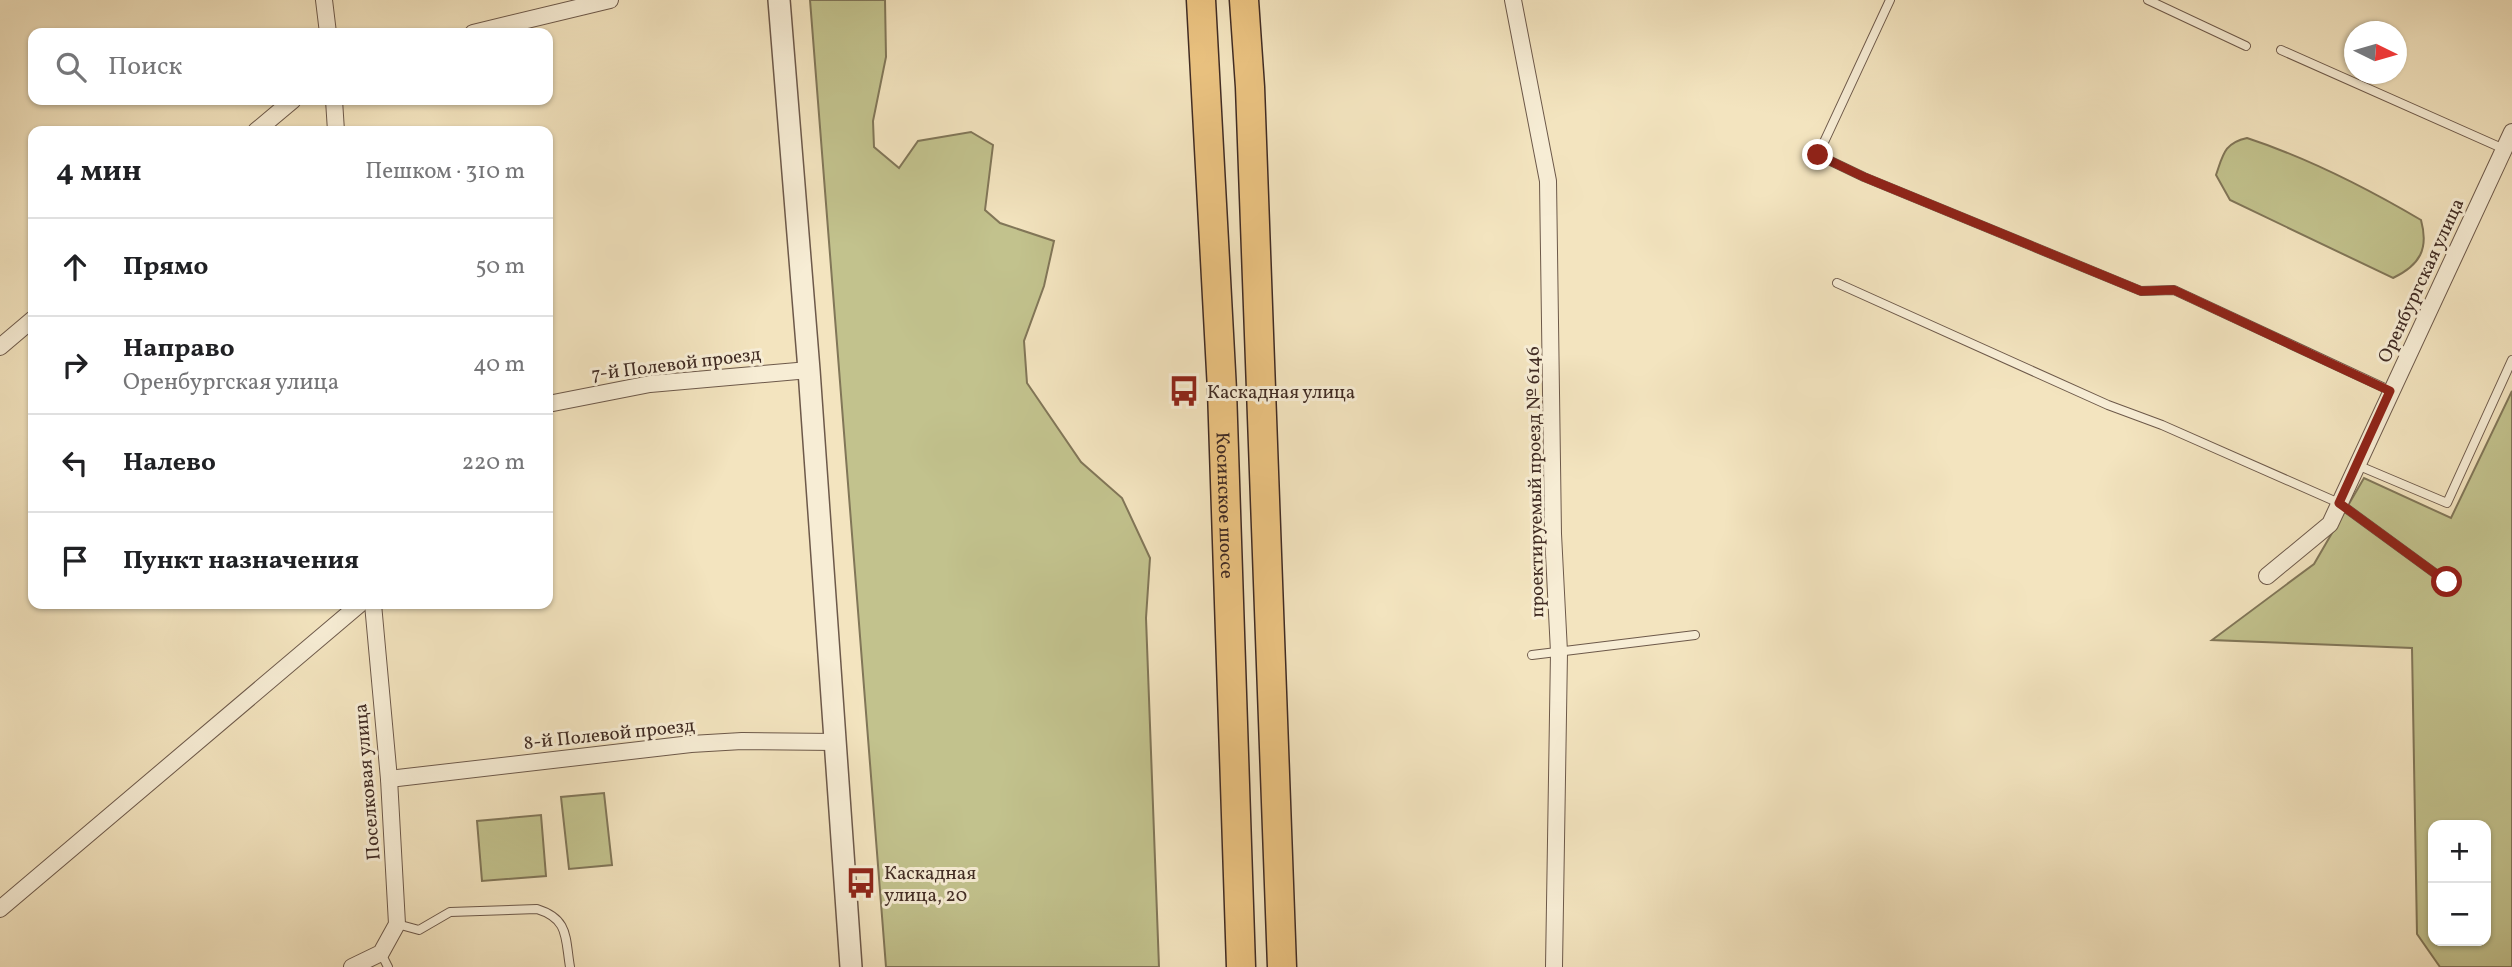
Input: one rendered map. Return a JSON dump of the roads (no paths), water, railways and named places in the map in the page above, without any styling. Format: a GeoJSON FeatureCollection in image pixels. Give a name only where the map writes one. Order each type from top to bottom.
{"type":"FeatureCollection","features":[{"type":"Feature","properties":{"kind":"highway","name":"Косинское шоссе"},"geometry":{"type":"LineString","coordinates":[[1201,0],[1222,390],[1241,967]]}},
{"type":"Feature","properties":{"kind":"highway","name":"Косинское шоссе"},"geometry":{"type":"LineString","coordinates":[[1244,0],[1282,967]]}},
{"type":"Feature","properties":{"kind":"street"},"geometry":{"type":"LineString","coordinates":[[324,0],[327,28]]}},
{"type":"Feature","properties":{"kind":"street"},"geometry":{"type":"LineString","coordinates":[[494,28],[610,0]]}},
{"type":"Feature","properties":{"kind":"street"},"geometry":{"type":"LineString","coordinates":[[779,0],[809,370],[851,967]]}},
{"type":"Feature","properties":{"kind":"street","name":"проектируемый проезд № 6146"},"geometry":{"type":"LineString","coordinates":[[1513,0],[1548,181],[1553,534],[1559,652],[1555,967]]}},
{"type":"Feature","properties":{"kind":"street"},"geometry":{"type":"LineString","coordinates":[[262,126],[287,105]]}},
{"type":"Feature","properties":{"kind":"street"},"geometry":{"type":"LineString","coordinates":[[334,105],[336,126]]}},
{"type":"Feature","properties":{"kind":"street","name":"Оренбургская улица"},"geometry":{"type":"LineString","coordinates":[[2267,576],[2330,524],[2512,132]]}},
{"type":"Feature","properties":{"kind":"street"},"geometry":{"type":"LineString","coordinates":[[0,347],[28,323]]}},
{"type":"Feature","properties":{"kind":"street","name":"7-й Полевой проезд"},"geometry":{"type":"LineString","coordinates":[[553,403],[650,383],[809,370]]}},
{"type":"Feature","properties":{"kind":"street"},"geometry":{"type":"LineString","coordinates":[[0,909],[354,609]]}},
{"type":"Feature","properties":{"kind":"street","name":"Поселковая улица"},"geometry":{"type":"LineString","coordinates":[[373,609],[390,779],[397,924]]}},
{"type":"Feature","properties":{"kind":"street","name":"8-й Полевой проезд"},"geometry":{"type":"LineString","coordinates":[[390,779],[691,744],[742,741],[835,742]]}},
{"type":"Feature","properties":{"kind":"street"},"geometry":{"type":"LineString","coordinates":[[352,967],[385,960],[397,924]]}},
{"type":"Feature","properties":{"kind":"lane"},"geometry":{"type":"LineString","coordinates":[[1890,0],[1818,155],[1876,182],[2141,291],[2174,290],[2390,391]]}},
{"type":"Feature","properties":{"kind":"lane"},"geometry":{"type":"LineString","coordinates":[[2148,0],[2246,46]]}},
{"type":"Feature","properties":{"kind":"lane"},"geometry":{"type":"LineString","coordinates":[[2281,50],[2504,149]]}},
{"type":"Feature","properties":{"kind":"lane"},"geometry":{"type":"LineString","coordinates":[[1837,283],[2109,405],[2162,425],[2339,503],[2447,582]]}},
{"type":"Feature","properties":{"kind":"lane"},"geometry":{"type":"LineString","coordinates":[[2357,465],[2447,503],[2512,360]]}},
{"type":"Feature","properties":{"kind":"lane"},"geometry":{"type":"LineString","coordinates":[[1532,655],[1695,635]]}},
{"type":"Feature","properties":{"kind":"lane"},"geometry":{"type":"LineString","coordinates":[[397,924],[419,930],[450,912],[537,909],[551,913],[562,924],[570,967]]}},
{"type":"Feature","properties":{"kind":"place","name":"Каскадная улица"},"geometry":{"type":"Point","coordinates":[1184,391]}},
{"type":"Feature","properties":{"kind":"place","name":"Каскадная улица, 20"},"geometry":{"type":"Point","coordinates":[861,883]}}]}
